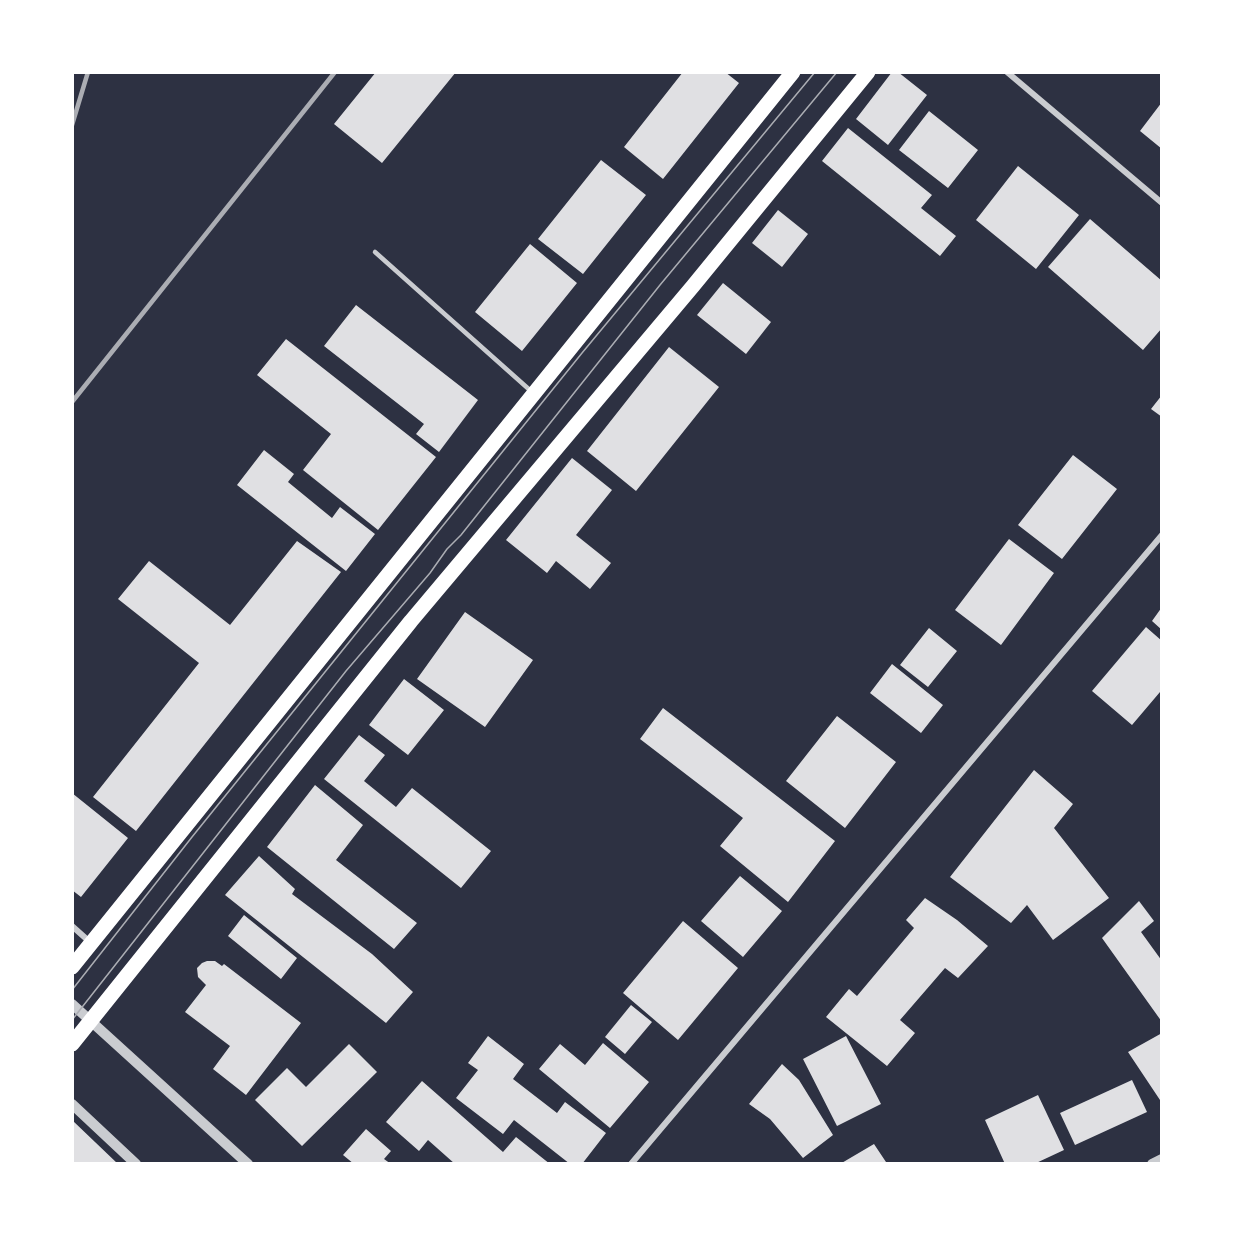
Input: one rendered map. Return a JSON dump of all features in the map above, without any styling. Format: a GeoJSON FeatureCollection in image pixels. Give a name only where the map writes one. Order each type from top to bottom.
{"type":"FeatureCollection","features":[{"type":"Feature","properties":{"kind":"main road"},"geometry":{"type":"LineString","coordinates":[[72,967],[793,72]]}},
{"type":"Feature","properties":{"kind":"main road"},"geometry":{"type":"LineString","coordinates":[[72,1044],[411,621],[693,286],[868,72]]}},
{"type":"Feature","properties":{"kind":"street"},"geometry":{"type":"LineString","coordinates":[[1007,72],[1162,203]]}},
{"type":"Feature","properties":{"kind":"street"},"geometry":{"type":"LineString","coordinates":[[631,1164],[1162,535]]}},
{"type":"Feature","properties":{"kind":"street"},"geometry":{"type":"LineString","coordinates":[[72,926],[91,944]]}},
{"type":"Feature","properties":{"kind":"street"},"geometry":{"type":"LineString","coordinates":[[72,1004],[248,1164]]}},
{"type":"Feature","properties":{"kind":"street"},"geometry":{"type":"LineString","coordinates":[[72,1104],[136,1164]]}},
{"type":"Feature","properties":{"kind":"street"},"geometry":{"type":"LineString","coordinates":[[1152,1164],[1162,1159]]}},
{"type":"Feature","properties":{"kind":"lane"},"geometry":{"type":"LineString","coordinates":[[375,252],[534,394]]}},
{"type":"Feature","properties":{"kind":"building"},"geometry":{"type":"Polygon","coordinates":[[[376,72],[456,72],[382,163],[334,124],[376,72]]]}},
{"type":"Feature","properties":{"kind":"building"},"geometry":{"type":"Polygon","coordinates":[[[683,72],[725,72],[739,83],[663,179],[624,147],[683,72]]]}},
{"type":"Feature","properties":{"kind":"building"},"geometry":{"type":"Polygon","coordinates":[[[892,72],[898,72],[927,95],[888,145],[856,119],[892,72]]]}},
{"type":"Feature","properties":{"kind":"building"},"geometry":{"type":"Polygon","coordinates":[[[1162,102],[1162,149],[1140,131],[1162,102]]]}},
{"type":"Feature","properties":{"kind":"building"},"geometry":{"type":"Polygon","coordinates":[[[929,111],[978,150],[948,188],[899,150],[929,111]]]}},
{"type":"Feature","properties":{"kind":"building"},"geometry":{"type":"Polygon","coordinates":[[[848,128],[932,195],[921,208],[956,236],[940,256],[822,161],[848,128]]]}},
{"type":"Feature","properties":{"kind":"building"},"geometry":{"type":"Polygon","coordinates":[[[601,160],[646,195],[583,274],[538,239],[601,160]]]}},
{"type":"Feature","properties":{"kind":"building"},"geometry":{"type":"Polygon","coordinates":[[[1018,166],[1079,215],[1036,269],[976,220],[1018,166]]]}},
{"type":"Feature","properties":{"kind":"building"},"geometry":{"type":"Polygon","coordinates":[[[778,210],[808,234],[782,267],[752,243],[778,210]]]}},
{"type":"Feature","properties":{"kind":"building"},"geometry":{"type":"Polygon","coordinates":[[[1090,219],[1162,281],[1162,328],[1143,350],[1048,267],[1090,219]]]}},
{"type":"Feature","properties":{"kind":"building"},"geometry":{"type":"Polygon","coordinates":[[[530,244],[577,283],[522,351],[475,312],[530,244]]]}},
{"type":"Feature","properties":{"kind":"building"},"geometry":{"type":"Polygon","coordinates":[[[723,283],[771,322],[746,354],[697,315],[723,283]]]}},
{"type":"Feature","properties":{"kind":"building"},"geometry":{"type":"Polygon","coordinates":[[[356,305],[478,400],[439,452],[416,434],[424,424],[324,346],[356,305]]]}},
{"type":"Feature","properties":{"kind":"building"},"geometry":{"type":"Polygon","coordinates":[[[286,339],[436,457],[378,530],[303,470],[331,434],[257,375],[286,339]]]}},
{"type":"Feature","properties":{"kind":"building"},"geometry":{"type":"Polygon","coordinates":[[[669,347],[719,387],[636,491],[587,451],[669,347]]]}},
{"type":"Feature","properties":{"kind":"building"},"geometry":{"type":"Polygon","coordinates":[[[1162,395],[1162,417],[1151,409],[1162,395]]]}},
{"type":"Feature","properties":{"kind":"building"},"geometry":{"type":"Polygon","coordinates":[[[264,450],[294,474],[288,482],[332,518],[340,507],[375,534],[346,571],[237,485],[264,450]]]}},
{"type":"Feature","properties":{"kind":"building"},"geometry":{"type":"Polygon","coordinates":[[[1073,455],[1117,489],[1062,559],[1018,525],[1073,455]]]}},
{"type":"Feature","properties":{"kind":"building"},"geometry":{"type":"Polygon","coordinates":[[[572,458],[612,490],[576,535],[611,563],[590,589],[556,561],[547,573],[506,540],[572,458]]]}},
{"type":"Feature","properties":{"kind":"building"},"geometry":{"type":"Polygon","coordinates":[[[1009,539],[1054,573],[1001,645],[955,610],[1009,539]]]}},
{"type":"Feature","properties":{"kind":"building"},"geometry":{"type":"Polygon","coordinates":[[[297,541],[341,572],[136,831],[93,797],[199,663],[118,599],[149,561],[230,625],[297,541]]]}},
{"type":"Feature","properties":{"kind":"building"},"geometry":{"type":"Polygon","coordinates":[[[1162,607],[1162,630],[1152,621],[1162,607]]]}},
{"type":"Feature","properties":{"kind":"building"},"geometry":{"type":"Polygon","coordinates":[[[465,612],[533,660],[485,727],[417,679],[465,612]]]}},
{"type":"Feature","properties":{"kind":"building"},"geometry":{"type":"Polygon","coordinates":[[[1146,627],[1162,641],[1162,694],[1160,692],[1132,725],[1092,691],[1146,627]]]}},
{"type":"Feature","properties":{"kind":"building"},"geometry":{"type":"Polygon","coordinates":[[[929,628],[957,651],[928,687],[900,665],[929,628]]]}},
{"type":"Feature","properties":{"kind":"building"},"geometry":{"type":"Polygon","coordinates":[[[892,664],[943,705],[921,733],[870,693],[892,664]]]}},
{"type":"Feature","properties":{"kind":"building"},"geometry":{"type":"Polygon","coordinates":[[[404,679],[444,710],[408,755],[369,725],[404,679]]]}},
{"type":"Feature","properties":{"kind":"building"},"geometry":{"type":"Polygon","coordinates":[[[663,708],[835,841],[788,902],[720,846],[743,818],[640,739],[663,708]]]}},
{"type":"Feature","properties":{"kind":"building"},"geometry":{"type":"Polygon","coordinates":[[[837,716],[896,762],[845,828],[786,781],[837,716]]]}},
{"type":"Feature","properties":{"kind":"building"},"geometry":{"type":"Polygon","coordinates":[[[359,735],[385,755],[364,781],[396,807],[412,788],[491,851],[461,888],[324,779],[359,735]]]}},
{"type":"Feature","properties":{"kind":"building"},"geometry":{"type":"Polygon","coordinates":[[[1034,770],[1073,804],[1054,828],[1109,898],[1053,940],[1027,905],[1011,923],[950,877],[1034,770]]]}},
{"type":"Feature","properties":{"kind":"building"},"geometry":{"type":"Polygon","coordinates":[[[315,785],[363,825],[336,860],[417,923],[394,949],[267,847],[315,785]]]}},
{"type":"Feature","properties":{"kind":"building"},"geometry":{"type":"Polygon","coordinates":[[[72,793],[128,838],[81,897],[72,890],[72,793]]]}},
{"type":"Feature","properties":{"kind":"building"},"geometry":{"type":"Polygon","coordinates":[[[259,856],[295,889],[292,894],[372,954],[413,992],[386,1023],[225,895],[259,856]]]}},
{"type":"Feature","properties":{"kind":"building"},"geometry":{"type":"Polygon","coordinates":[[[740,876],[782,911],[743,957],[701,921],[740,876]]]}},
{"type":"Feature","properties":{"kind":"building"},"geometry":{"type":"Polygon","coordinates":[[[925,898],[957,920],[988,946],[958,978],[945,968],[900,1020],[915,1033],[887,1066],[826,1017],[849,989],[857,996],[914,928],[906,920],[925,898]]]}},
{"type":"Feature","properties":{"kind":"building"},"geometry":{"type":"Polygon","coordinates":[[[1139,901],[1154,921],[1141,932],[1162,961],[1162,1022],[1102,938],[1139,901]]]}},
{"type":"Feature","properties":{"kind":"building"},"geometry":{"type":"Polygon","coordinates":[[[244,915],[297,958],[281,979],[228,936],[244,915]]]}},
{"type":"Feature","properties":{"kind":"building"},"geometry":{"type":"Polygon","coordinates":[[[683,921],[738,968],[678,1040],[623,993],[683,921]]]}},
{"type":"Feature","properties":{"kind":"building"},"geometry":{"type":"Polygon","coordinates":[[[207,961],[215,961],[222,966],[224,964],[301,1023],[246,1095],[213,1069],[230,1046],[185,1012],[206,985],[198,977],[197,968],[207,961]]]}},
{"type":"Feature","properties":{"kind":"building"},"geometry":{"type":"Polygon","coordinates":[[[631,1005],[652,1022],[625,1054],[605,1037],[631,1005]]]}},
{"type":"Feature","properties":{"kind":"building"},"geometry":{"type":"Polygon","coordinates":[[[1162,1033],[1162,1103],[1128,1052],[1162,1033]]]}},
{"type":"Feature","properties":{"kind":"building"},"geometry":{"type":"Polygon","coordinates":[[[488,1036],[524,1064],[513,1079],[557,1113],[565,1102],[606,1133],[582,1164],[570,1164],[514,1120],[503,1134],[456,1098],[478,1070],[468,1063],[488,1036]]]}},
{"type":"Feature","properties":{"kind":"building"},"geometry":{"type":"Polygon","coordinates":[[[846,1036],[881,1104],[837,1126],[803,1059],[846,1036]]]}},
{"type":"Feature","properties":{"kind":"building"},"geometry":{"type":"Polygon","coordinates":[[[603,1043],[649,1082],[610,1128],[539,1069],[560,1044],[585,1065],[603,1043]]]}},
{"type":"Feature","properties":{"kind":"building"},"geometry":{"type":"Polygon","coordinates":[[[349,1044],[377,1072],[302,1146],[255,1100],[287,1068],[306,1087],[349,1044]]]}},
{"type":"Feature","properties":{"kind":"building"},"geometry":{"type":"Polygon","coordinates":[[[782,1064],[799,1080],[833,1135],[803,1158],[770,1119],[749,1104],[782,1064]]]}},
{"type":"Feature","properties":{"kind":"building"},"geometry":{"type":"Polygon","coordinates":[[[1132,1080],[1147,1112],[1075,1145],[1060,1113],[1132,1080]]]}},
{"type":"Feature","properties":{"kind":"building"},"geometry":{"type":"Polygon","coordinates":[[[422,1081],[503,1152],[516,1137],[550,1164],[455,1164],[428,1140],[419,1151],[386,1122],[422,1081]]]}},
{"type":"Feature","properties":{"kind":"building"},"geometry":{"type":"Polygon","coordinates":[[[1038,1095],[1064,1150],[1034,1164],[1005,1164],[985,1120],[1038,1095]]]}},
{"type":"Feature","properties":{"kind":"building"},"geometry":{"type":"Polygon","coordinates":[[[72,1120],[118,1164],[72,1164],[72,1120]]]}},
{"type":"Feature","properties":{"kind":"building"},"geometry":{"type":"Polygon","coordinates":[[[366,1129],[391,1151],[384,1159],[391,1164],[354,1164],[343,1155],[366,1129]]]}},
{"type":"Feature","properties":{"kind":"building"},"geometry":{"type":"Polygon","coordinates":[[[874,1144],[886,1162],[882,1164],[840,1164],[874,1144]]]}},
{"type":"Feature","properties":{"kind":"tram line"},"geometry":{"type":"LineString","coordinates":[[72,990],[192,837],[582,353],[815,72]]}},
{"type":"Feature","properties":{"kind":"tram line"},"geometry":{"type":"LineString","coordinates":[[72,1020],[346,671],[430,573],[660,285],[837,72]]}},
{"type":"Feature","properties":{"kind":"railway"},"geometry":{"type":"LineString","coordinates":[[72,125],[88,72]]}},
{"type":"Feature","properties":{"kind":"railway"},"geometry":{"type":"LineString","coordinates":[[72,402],[335,72]]}}]}
